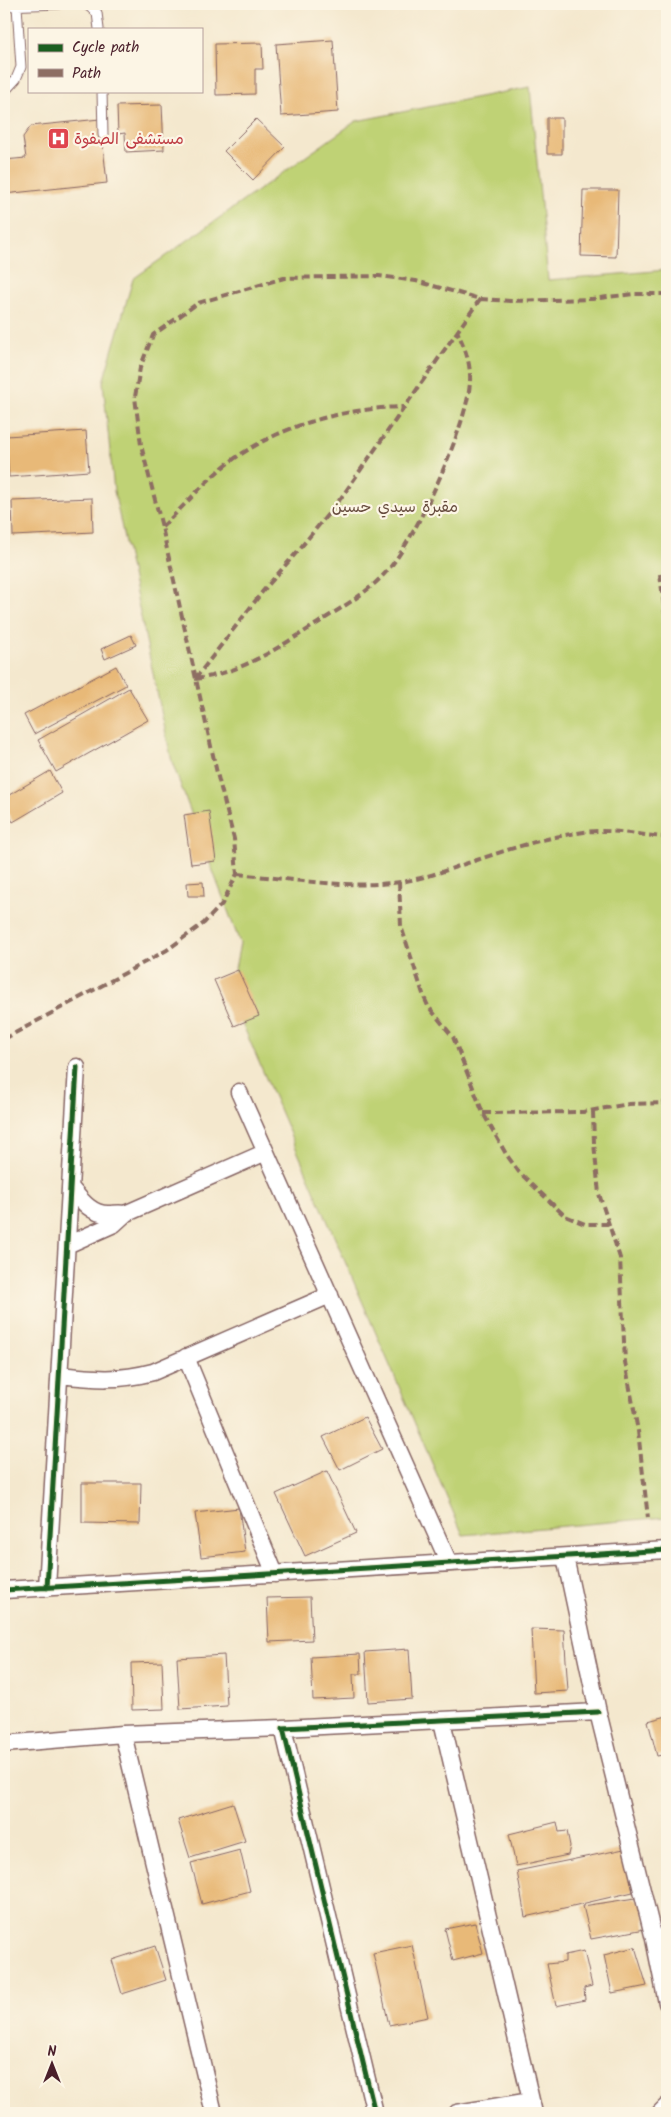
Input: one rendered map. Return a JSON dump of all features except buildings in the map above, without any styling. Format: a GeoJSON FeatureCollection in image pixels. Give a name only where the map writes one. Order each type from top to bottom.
{"type":"FeatureCollection","features":[{"type":"Feature","properties":{"kind":"street"},"geometry":{"type":"LineString","coordinates":[[47,1588],[77,1067]]}},
{"type":"Feature","properties":{"kind":"street"},"geometry":{"type":"LineString","coordinates":[[239,1092],[449,1563]]}},
{"type":"Feature","properties":{"kind":"street"},"geometry":{"type":"LineString","coordinates":[[67,1245],[114,1224],[125,1214],[266,1152]]}},
{"type":"Feature","properties":{"kind":"street"},"geometry":{"type":"LineString","coordinates":[[71,1188],[94,1211],[106,1214],[125,1214]]}},
{"type":"Feature","properties":{"kind":"street"},"geometry":{"type":"LineString","coordinates":[[60,1376],[97,1380],[134,1377],[153,1372],[330,1294]]}},
{"type":"Feature","properties":{"kind":"street"},"geometry":{"type":"LineString","coordinates":[[186,1357],[275,1574]]}},
{"type":"Feature","properties":{"kind":"street"},"geometry":{"type":"LineString","coordinates":[[4,1590],[667,1550]]}},
{"type":"Feature","properties":{"kind":"street"},"geometry":{"type":"LineString","coordinates":[[565,1557],[598,1712],[660,1938],[667,2003]]}},
{"type":"Feature","properties":{"kind":"street"},"geometry":{"type":"LineString","coordinates":[[4,1744],[123,1734],[598,1712]]}},
{"type":"Feature","properties":{"kind":"street"},"geometry":{"type":"LineString","coordinates":[[442,1720],[532,2107]]}},
{"type":"Feature","properties":{"kind":"street"},"geometry":{"type":"LineString","coordinates":[[283,1728],[375,2113]]}},
{"type":"Feature","properties":{"kind":"street"},"geometry":{"type":"LineString","coordinates":[[123,1734],[214,2113]]}},
{"type":"Feature","properties":{"kind":"street"},"geometry":{"type":"LineString","coordinates":[[660,2113],[667,2106]]}},
{"type":"Feature","properties":{"kind":"street"},"geometry":{"type":"LineString","coordinates":[[457,2113],[476,2108],[532,2107]]}},
{"type":"Feature","properties":{"kind":"street"},"geometry":{"type":"LineString","coordinates":[[507,2113],[532,2107]]}},
{"type":"Feature","properties":{"kind":"lane"},"geometry":{"type":"LineString","coordinates":[[4,6],[59,4]]}},
{"type":"Feature","properties":{"kind":"lane"},"geometry":{"type":"LineString","coordinates":[[86,4],[97,13],[99,28]]}},
{"type":"Feature","properties":{"kind":"lane"},"geometry":{"type":"LineString","coordinates":[[4,92],[16,79],[20,67],[18,6]]}},
{"type":"Feature","properties":{"kind":"lane"},"geometry":{"type":"LineString","coordinates":[[102,92],[103,135]]}},
{"type":"Feature","properties":{"kind":"green space","name":"مقبرة سيدي حسين"},"geometry":{"type":"Polygon","coordinates":[[[530,87],[548,280],[667,270],[667,1517],[463,1535],[230,995],[240,943],[172,762],[114,491],[103,382],[133,279],[356,121],[530,87]]]}},
{"type":"Feature","properties":{"kind":"marked path"},"geometry":{"type":"LineString","coordinates":[[4,1039],[167,950],[204,923],[222,904],[237,874],[234,839],[217,773],[162,527],[141,445],[135,397],[140,368],[153,335],[198,303],[284,278],[379,276],[416,281],[480,299],[510,301],[592,299],[633,294],[667,294]]}},
{"type":"Feature","properties":{"kind":"marked path"},"geometry":{"type":"LineString","coordinates":[[195,679],[263,591],[341,498],[480,299]]}},
{"type":"Feature","properties":{"kind":"marked path"},"geometry":{"type":"LineString","coordinates":[[195,679],[229,671],[260,658],[363,593],[387,571],[412,534],[439,480],[460,425],[467,401],[470,368],[457,331]]}},
{"type":"Feature","properties":{"kind":"marked path"},"geometry":{"type":"LineString","coordinates":[[162,527],[222,468],[263,441],[308,422],[332,416],[356,411],[404,407]]}},
{"type":"Feature","properties":{"kind":"marked path"},"geometry":{"type":"LineString","coordinates":[[660,574],[667,630]]}},
{"type":"Feature","properties":{"kind":"marked path"},"geometry":{"type":"LineString","coordinates":[[237,874],[319,883],[381,884],[420,878],[516,847],[570,834],[605,831],[667,837]]}},
{"type":"Feature","properties":{"kind":"marked path"},"geometry":{"type":"LineString","coordinates":[[399,882],[401,926],[424,997],[428,1006],[453,1037],[483,1113],[506,1154],[519,1172],[565,1216],[585,1224],[610,1224]]}},
{"type":"Feature","properties":{"kind":"marked path"},"geometry":{"type":"LineString","coordinates":[[483,1113],[583,1112],[629,1104],[667,1103]]}},
{"type":"Feature","properties":{"kind":"marked path"},"geometry":{"type":"LineString","coordinates":[[593,1111],[599,1194],[620,1258],[625,1362],[638,1431],[648,1518]]}},
{"type":"Feature","properties":{"kind":"cycle path"},"geometry":{"type":"LineString","coordinates":[[47,1588],[77,1067]]}},
{"type":"Feature","properties":{"kind":"cycle path"},"geometry":{"type":"LineString","coordinates":[[4,1590],[667,1550]]}},
{"type":"Feature","properties":{"kind":"cycle path"},"geometry":{"type":"LineString","coordinates":[[375,2113],[283,1728],[598,1712]]}},
{"type":"Feature","properties":{"kind":"place","name":"مستشفى الصفوة"},"geometry":{"type":"Point","coordinates":[58,139]}}]}
